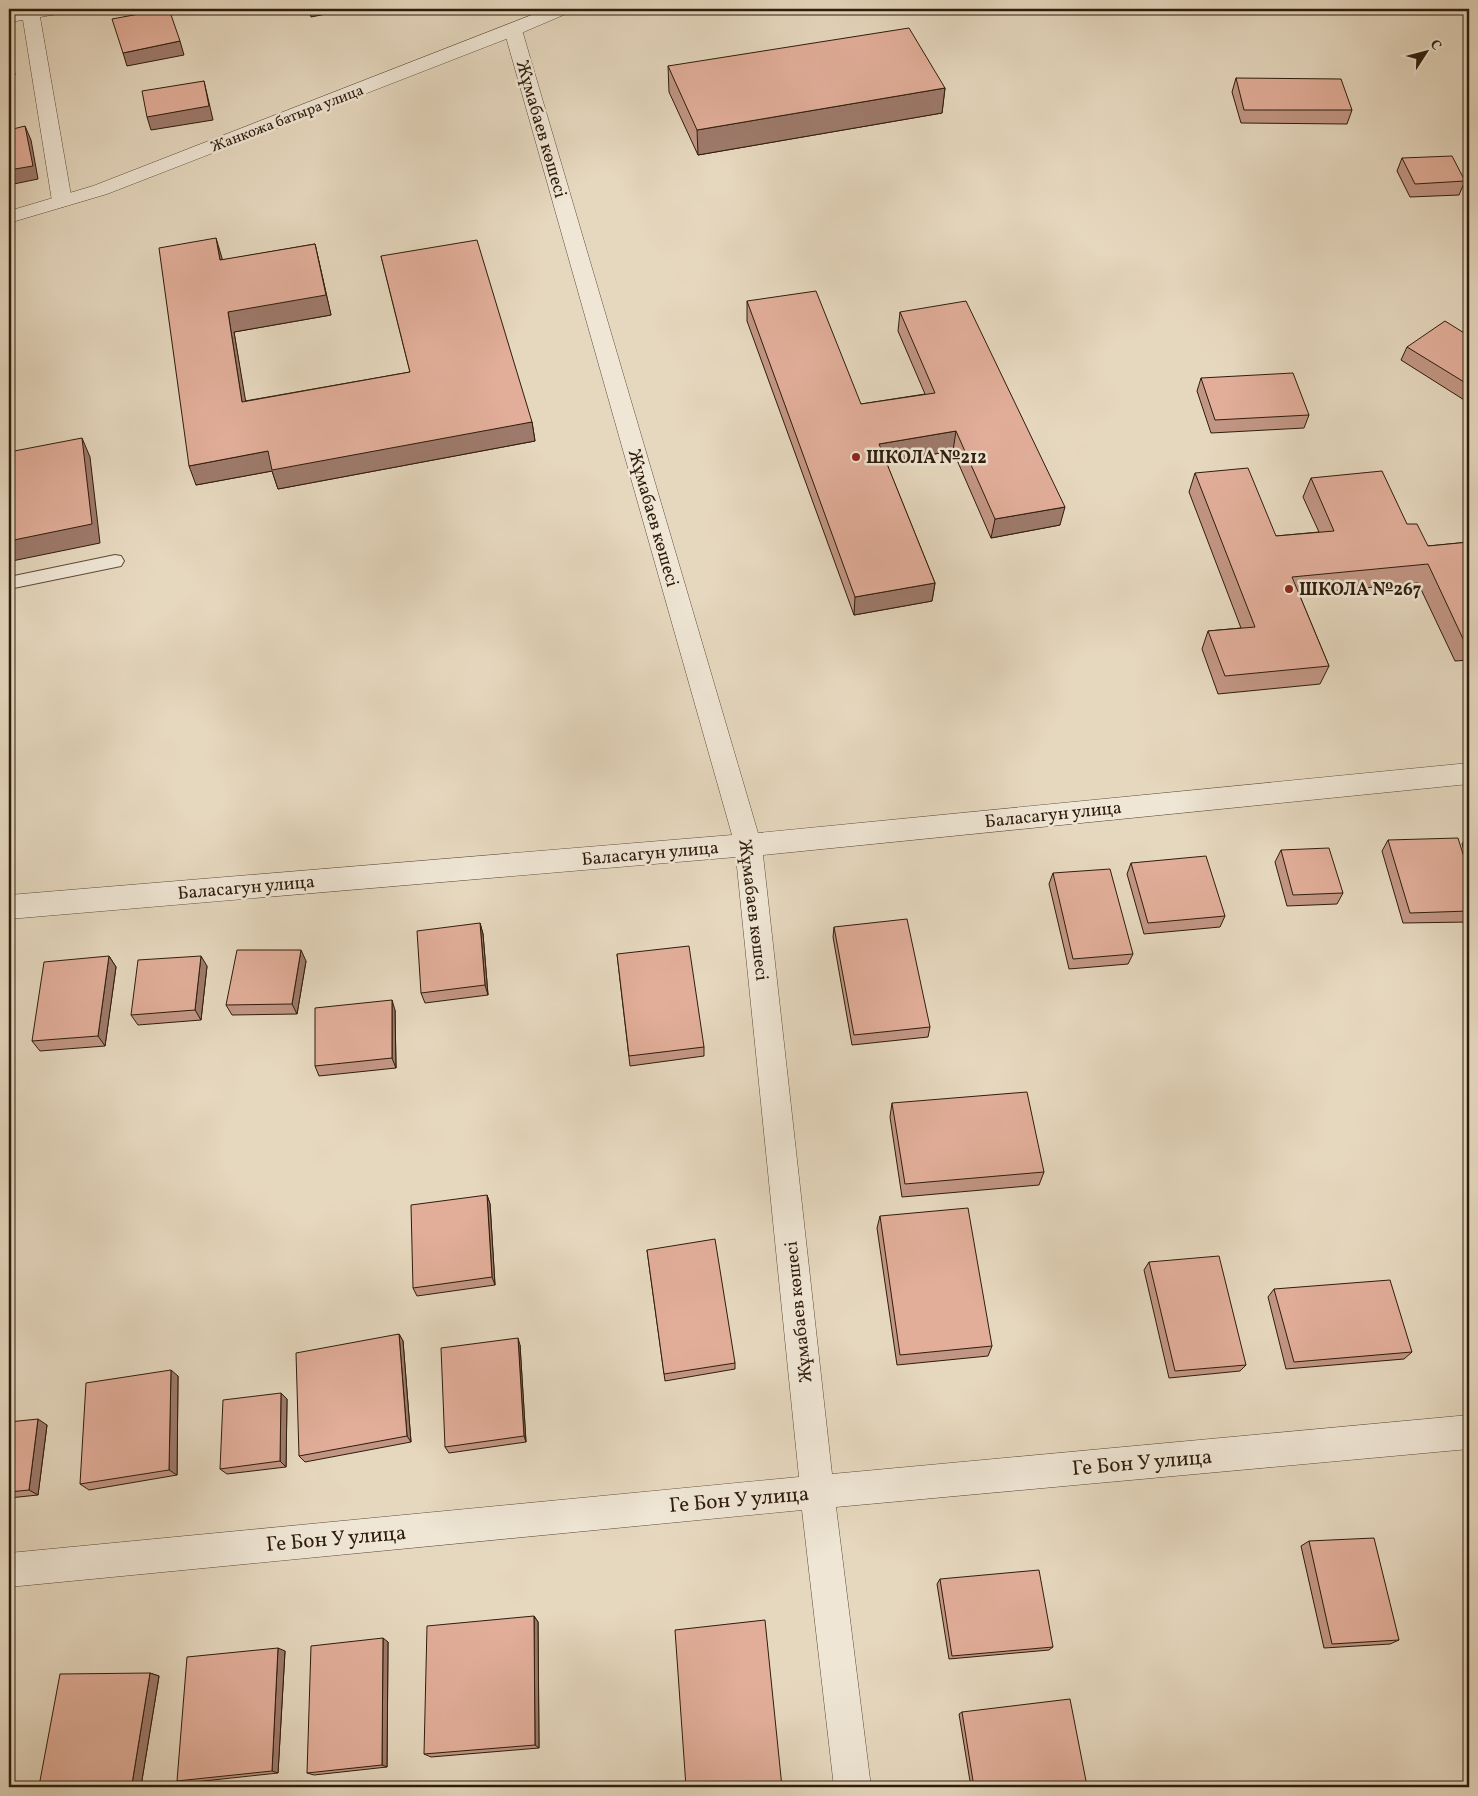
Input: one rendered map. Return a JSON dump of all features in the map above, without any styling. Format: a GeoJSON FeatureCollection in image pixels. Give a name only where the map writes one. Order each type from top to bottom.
{"type":"FeatureCollection","features":[{"type":"Feature","properties":{"kind":"street"},"geometry":{"type":"LineString","coordinates":[[9,17],[30,11],[57,9]]}},
{"type":"Feature","properties":{"kind":"street","name":"Жанкожа батыра улица"},"geometry":{"type":"LineString","coordinates":[[9,217],[100,190],[513,30],[562,9]]}},
{"type":"Feature","properties":{"kind":"street"},"geometry":{"type":"LineString","coordinates":[[30,11],[62,201]]}},
{"type":"Feature","properties":{"kind":"street","name":"Жұмабаев көшесі"},"geometry":{"type":"LineString","coordinates":[[513,30],[748,845],[817,1492],[852,1787]]}},
{"type":"Feature","properties":{"kind":"street","name":"Баласагун улица"},"geometry":{"type":"LineString","coordinates":[[9,907],[748,845],[1469,773]]}},
{"type":"Feature","properties":{"kind":"street","name":"Ге Бон У улица"},"geometry":{"type":"LineString","coordinates":[[9,1570],[817,1492],[1469,1432]]}},
{"type":"Feature","properties":{"kind":"lane"},"geometry":{"type":"LineString","coordinates":[[9,583],[116,561]]}},
{"type":"Feature","properties":{"kind":"building"},"geometry":{"type":"Polygon","coordinates":[[[169,9],[180,41],[123,53],[112,19],[169,9]]]}},
{"type":"Feature","properties":{"kind":"building"},"geometry":{"type":"Polygon","coordinates":[[[909,28],[945,88],[697,130],[668,66],[909,28]]]}},
{"type":"Feature","properties":{"kind":"building"},"geometry":{"type":"Polygon","coordinates":[[[1236,78],[1341,79],[1352,110],[1244,110],[1236,78]]]}},
{"type":"Feature","properties":{"kind":"building"},"geometry":{"type":"Polygon","coordinates":[[[204,81],[209,106],[147,117],[142,91],[204,81]]]}},
{"type":"Feature","properties":{"kind":"building"},"geometry":{"type":"Polygon","coordinates":[[[25,126],[33,166],[9,170],[9,130],[25,126]]]}},
{"type":"Feature","properties":{"kind":"building"},"geometry":{"type":"Polygon","coordinates":[[[1452,156],[1465,181],[1415,184],[1402,158],[1452,156]]]}},
{"type":"Feature","properties":{"kind":"building"},"geometry":{"type":"Polygon","coordinates":[[[216,238],[220,260],[315,244],[326,295],[228,312],[242,402],[410,372],[381,256],[477,240],[532,422],[272,470],[268,451],[189,466],[159,248],[216,238]]]}},
{"type":"Feature","properties":{"kind":"building","name":"ШКОЛА №212"},"geometry":{"type":"Polygon","coordinates":[[[816,291],[861,404],[935,393],[900,312],[966,301],[1065,507],[995,519],[956,431],[879,444],[935,583],[855,597],[747,301],[816,291]]]}},
{"type":"Feature","properties":{"kind":"building"},"geometry":{"type":"Polygon","coordinates":[[[1445,321],[1469,336],[1469,385],[1407,347],[1445,321]]]}},
{"type":"Feature","properties":{"kind":"building"},"geometry":{"type":"Polygon","coordinates":[[[1293,373],[1309,415],[1215,420],[1201,378],[1293,373]]]}},
{"type":"Feature","properties":{"kind":"building"},"geometry":{"type":"Polygon","coordinates":[[[82,438],[92,524],[9,541],[9,452],[82,438]]]}},
{"type":"Feature","properties":{"kind":"building","name":"ШКОЛА №267"},"geometry":{"type":"Polygon","coordinates":[[[1248,468],[1276,536],[1334,531],[1311,478],[1382,471],[1407,524],[1417,524],[1428,546],[1469,542],[1469,643],[1465,643],[1428,564],[1292,577],[1329,666],[1225,676],[1208,631],[1255,627],[1195,473],[1248,468]]]}},
{"type":"Feature","properties":{"kind":"building"},"geometry":{"type":"Polygon","coordinates":[[[1458,838],[1469,873],[1469,911],[1410,913],[1388,840],[1458,838]]]}},
{"type":"Feature","properties":{"kind":"building"},"geometry":{"type":"Polygon","coordinates":[[[1329,848],[1343,893],[1293,895],[1281,850],[1329,848]]]}},
{"type":"Feature","properties":{"kind":"building"},"geometry":{"type":"Polygon","coordinates":[[[1206,856],[1225,916],[1148,923],[1131,863],[1206,856]]]}},
{"type":"Feature","properties":{"kind":"building"},"geometry":{"type":"Polygon","coordinates":[[[1110,869],[1133,954],[1073,959],[1053,873],[1110,869]]]}},
{"type":"Feature","properties":{"kind":"building"},"geometry":{"type":"Polygon","coordinates":[[[907,919],[930,1027],[854,1035],[834,927],[907,919]]]}},
{"type":"Feature","properties":{"kind":"building"},"geometry":{"type":"Polygon","coordinates":[[[480,923],[485,985],[421,993],[417,931],[480,923]]]}},
{"type":"Feature","properties":{"kind":"building"},"geometry":{"type":"Polygon","coordinates":[[[689,946],[704,1047],[629,1056],[617,954],[689,946]]]}},
{"type":"Feature","properties":{"kind":"building"},"geometry":{"type":"Polygon","coordinates":[[[237,950],[301,950],[292,1004],[226,1005],[237,950]]]}},
{"type":"Feature","properties":{"kind":"building"},"geometry":{"type":"Polygon","coordinates":[[[109,956],[98,1036],[32,1041],[44,962],[109,956]]]}},
{"type":"Feature","properties":{"kind":"building"},"geometry":{"type":"Polygon","coordinates":[[[201,956],[195,1010],[131,1015],[138,960],[201,956]]]}},
{"type":"Feature","properties":{"kind":"building"},"geometry":{"type":"Polygon","coordinates":[[[392,1000],[392,1058],[315,1066],[315,1008],[392,1000]]]}},
{"type":"Feature","properties":{"kind":"building"},"geometry":{"type":"Polygon","coordinates":[[[1027,1092],[1044,1172],[905,1184],[892,1103],[1027,1092]]]}},
{"type":"Feature","properties":{"kind":"building"},"geometry":{"type":"Polygon","coordinates":[[[487,1195],[492,1277],[413,1288],[411,1205],[487,1195]]]}},
{"type":"Feature","properties":{"kind":"building"},"geometry":{"type":"Polygon","coordinates":[[[968,1208],[992,1346],[900,1355],[880,1216],[968,1208]]]}},
{"type":"Feature","properties":{"kind":"building"},"geometry":{"type":"Polygon","coordinates":[[[715,1239],[735,1363],[664,1374],[647,1250],[715,1239]]]}},
{"type":"Feature","properties":{"kind":"building"},"geometry":{"type":"Polygon","coordinates":[[[1219,1256],[1246,1365],[1175,1371],[1149,1262],[1219,1256]]]}},
{"type":"Feature","properties":{"kind":"building"},"geometry":{"type":"Polygon","coordinates":[[[1390,1280],[1412,1352],[1294,1362],[1274,1289],[1390,1280]]]}},
{"type":"Feature","properties":{"kind":"building"},"geometry":{"type":"Polygon","coordinates":[[[399,1334],[407,1436],[299,1456],[296,1353],[399,1334]]]}},
{"type":"Feature","properties":{"kind":"building"},"geometry":{"type":"Polygon","coordinates":[[[518,1338],[524,1436],[445,1447],[441,1348],[518,1338]]]}},
{"type":"Feature","properties":{"kind":"building"},"geometry":{"type":"Polygon","coordinates":[[[171,1370],[169,1470],[80,1484],[86,1383],[171,1370]]]}},
{"type":"Feature","properties":{"kind":"building"},"geometry":{"type":"Polygon","coordinates":[[[281,1393],[280,1461],[220,1469],[223,1400],[281,1393]]]}},
{"type":"Feature","properties":{"kind":"building"},"geometry":{"type":"Polygon","coordinates":[[[38,1419],[29,1490],[9,1492],[9,1422],[38,1419]]]}},
{"type":"Feature","properties":{"kind":"building"},"geometry":{"type":"Polygon","coordinates":[[[1374,1538],[1399,1640],[1332,1644],[1309,1541],[1374,1538]]]}},
{"type":"Feature","properties":{"kind":"building"},"geometry":{"type":"Polygon","coordinates":[[[1039,1570],[1053,1647],[952,1656],[940,1579],[1039,1570]]]}},
{"type":"Feature","properties":{"kind":"building"},"geometry":{"type":"Polygon","coordinates":[[[534,1616],[535,1745],[424,1754],[427,1626],[534,1616]]]}},
{"type":"Feature","properties":{"kind":"building"},"geometry":{"type":"Polygon","coordinates":[[[765,1620],[782,1787],[686,1787],[675,1630],[765,1620]]]}},
{"type":"Feature","properties":{"kind":"building"},"geometry":{"type":"Polygon","coordinates":[[[383,1638],[382,1765],[307,1773],[311,1646],[383,1638]]]}},
{"type":"Feature","properties":{"kind":"building"},"geometry":{"type":"Polygon","coordinates":[[[278,1648],[272,1771],[177,1781],[187,1657],[278,1648]]]}},
{"type":"Feature","properties":{"kind":"building"},"geometry":{"type":"Polygon","coordinates":[[[150,1673],[132,1784],[39,1786],[60,1674],[150,1673]]]}},
{"type":"Feature","properties":{"kind":"building"},"geometry":{"type":"Polygon","coordinates":[[[1070,1699],[1087,1786],[974,1787],[962,1712],[1070,1699]]]}},
{"type":"Feature","properties":{"kind":"place","name":"ШКОЛА №212"},"geometry":{"type":"Point","coordinates":[856,457]}},
{"type":"Feature","properties":{"kind":"place","name":"ШКОЛА №267"},"geometry":{"type":"Point","coordinates":[1289,589]}}]}
